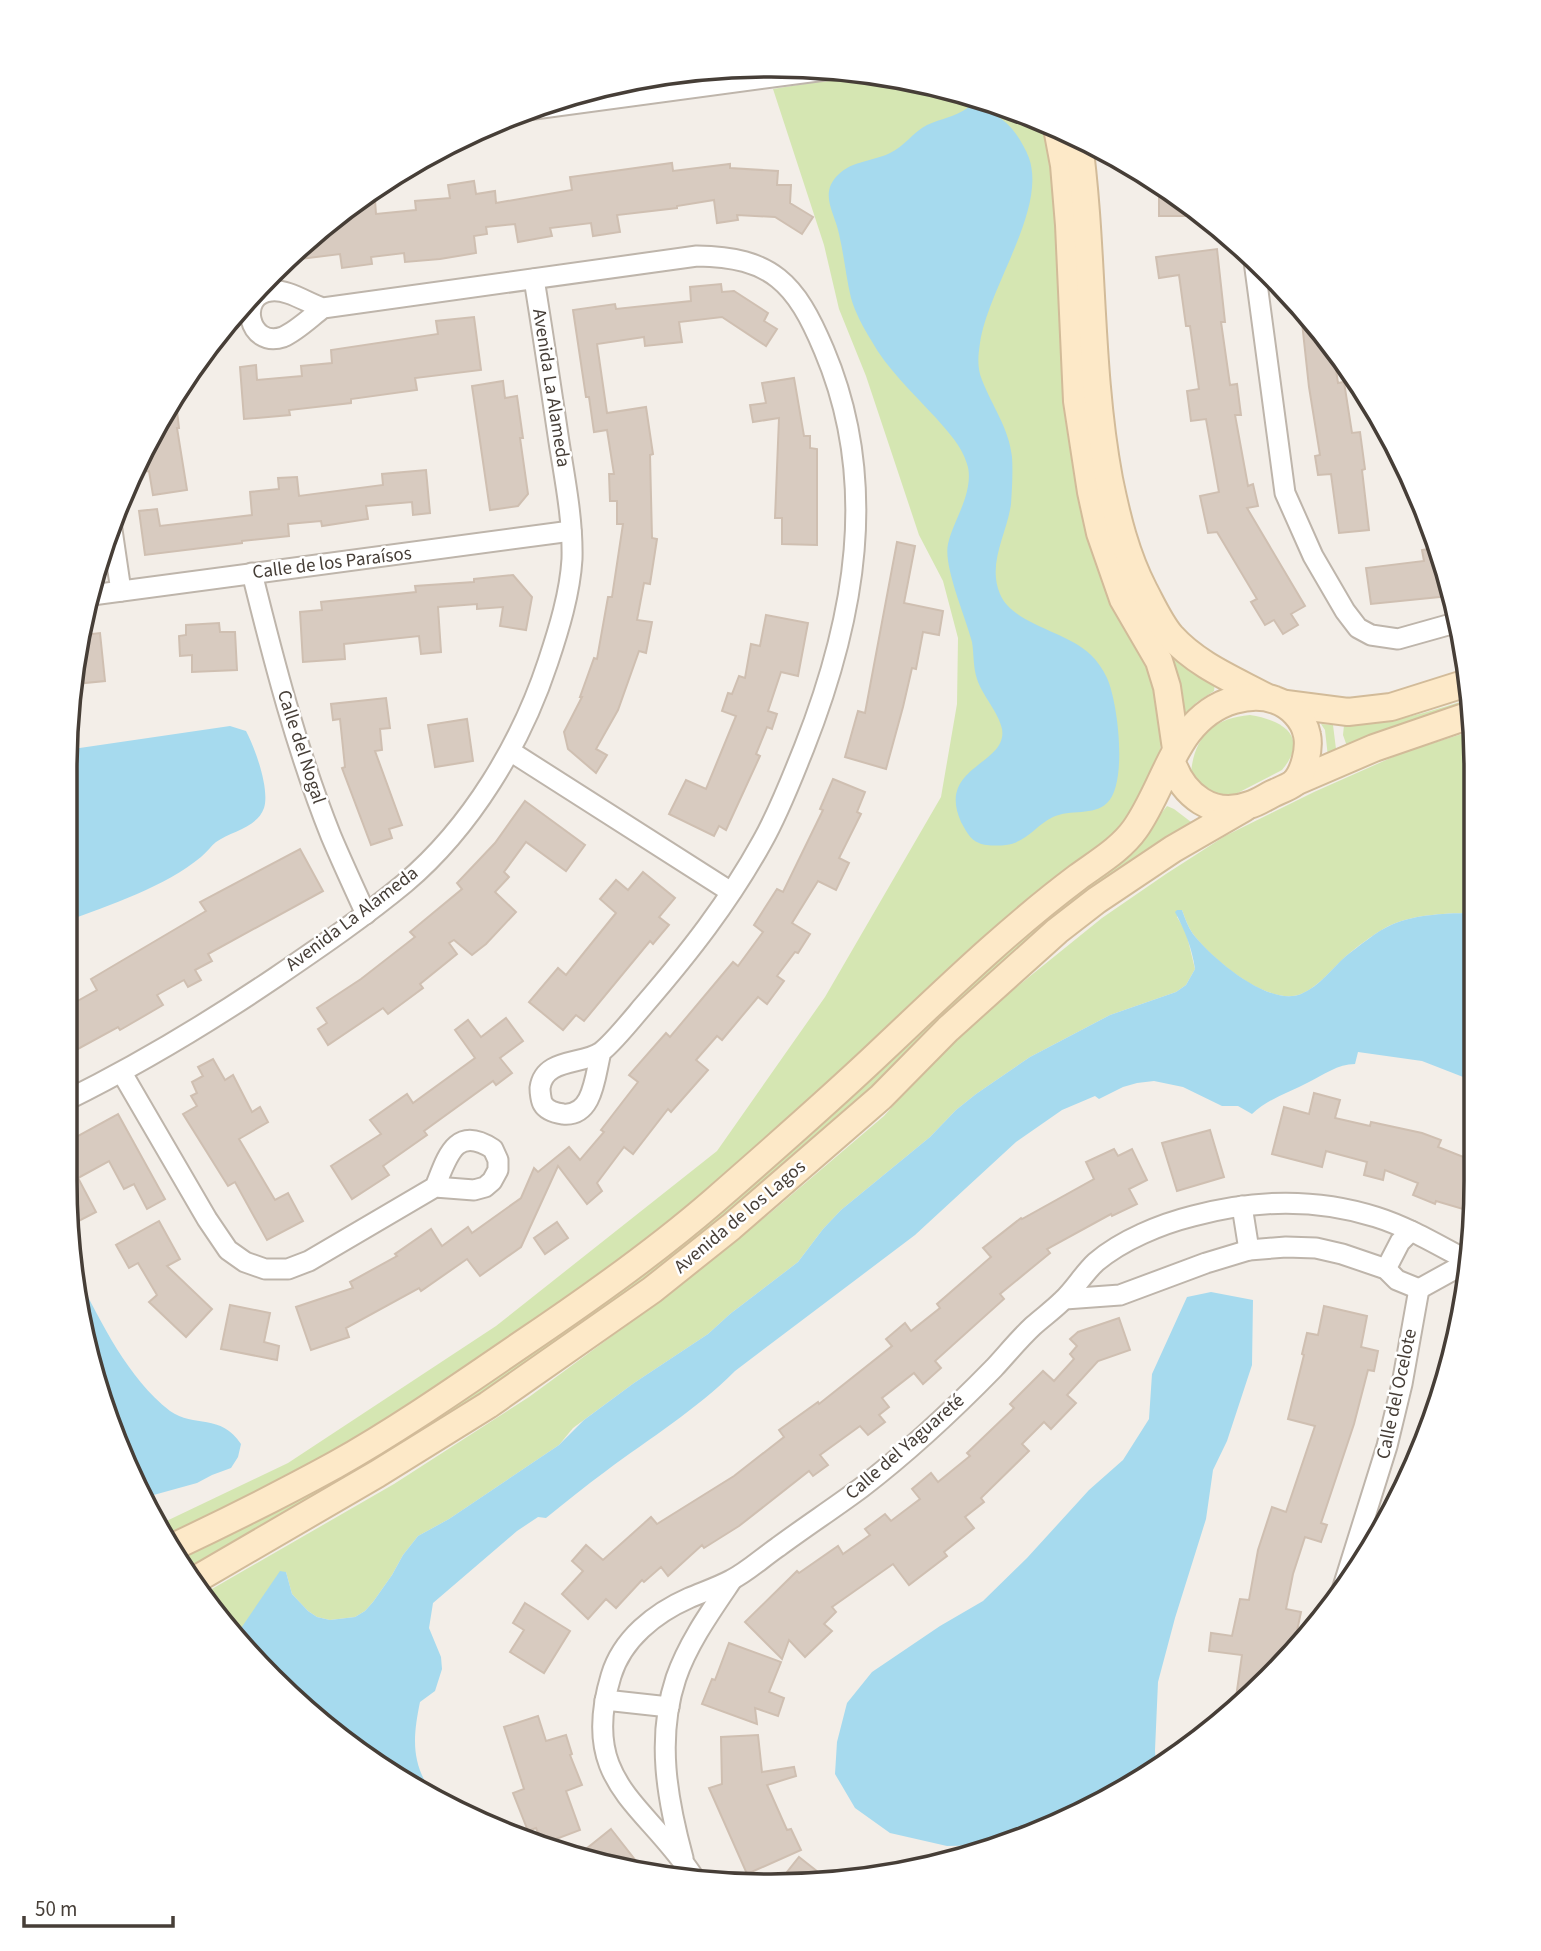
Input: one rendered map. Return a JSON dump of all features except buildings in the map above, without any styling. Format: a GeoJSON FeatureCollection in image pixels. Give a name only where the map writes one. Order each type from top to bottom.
{"type":"FeatureCollection","features":[{"type":"Feature","properties":{"kind":"street"},"geometry":{"type":"LineString","coordinates":[[588,102],[773,77]]}},
{"type":"Feature","properties":{"kind":"street"},"geometry":{"type":"LineString","coordinates":[[1059,141],[1069,225],[1077,401],[1091,492],[1100,533],[1123,599],[1158,660],[1167,687],[1177,778],[1188,792],[1203,803],[1232,809],[1249,806],[1295,782],[1374,748],[1462,718]]}},
{"type":"Feature","properties":{"kind":"street"},"geometry":{"type":"LineString","coordinates":[[1080,150],[1087,212],[1097,402],[1104,451],[1123,540],[1138,579],[1171,635],[1196,658],[1275,700],[1300,720],[1307,735],[1308,749],[1304,765],[1295,782]]}},
{"type":"Feature","properties":{"kind":"street"},"geometry":{"type":"LineString","coordinates":[[323,308],[697,256],[729,257],[773,274],[791,290],[807,312],[833,371],[845,408],[857,495],[856,547],[848,603],[834,663],[790,783],[762,843],[695,946],[601,1052]]}},
{"type":"Feature","properties":{"kind":"street"},"geometry":{"type":"LineString","coordinates":[[1256,275],[1285,493],[1313,556],[1345,611],[1358,628],[1371,635],[1398,639],[1448,625]]}},
{"type":"Feature","properties":{"kind":"street","name":"Avenida La Alameda"},"geometry":{"type":"LineString","coordinates":[[77,1095],[122,1073],[243,1000],[407,882],[438,851],[479,800],[510,751],[535,701],[569,587],[571,531],[534,279]]}},
{"type":"Feature","properties":{"kind":"street","name":"Calle de los Paraísos"},"geometry":{"type":"LineString","coordinates":[[100,594],[571,531]]}},
{"type":"Feature","properties":{"kind":"street"},"geometry":{"type":"LineString","coordinates":[[114,547],[121,591]]}},
{"type":"Feature","properties":{"kind":"street","name":"Calle del Nogal"},"geometry":{"type":"LineString","coordinates":[[252,573],[275,666],[304,759],[331,835],[366,914]]}},
{"type":"Feature","properties":{"kind":"street"},"geometry":{"type":"LineString","coordinates":[[1174,756],[1188,730],[1203,716],[1238,699],[1275,700],[1348,712],[1391,708],[1459,686]]}},
{"type":"Feature","properties":{"kind":"street"},"geometry":{"type":"LineString","coordinates":[[510,751],[731,892]]}},
{"type":"Feature","properties":{"kind":"street","name":"Avenida de los Lagos"},"geometry":{"type":"LineString","coordinates":[[180,1544],[338,1463],[476,1376],[561,1318],[710,1205],[828,1101],[1017,925],[1121,845],[1136,828],[1174,756]]}},
{"type":"Feature","properties":{"kind":"street","name":"Avenida de los Lagos"},"geometry":{"type":"LineString","coordinates":[[201,1576],[377,1475],[488,1405],[652,1290],[731,1227],[881,1097],[948,1029],[1057,931],[1097,900],[1173,849],[1249,806]]}},
{"type":"Feature","properties":{"kind":"street"},"geometry":{"type":"LineString","coordinates":[[122,1073],[207,1219],[228,1250],[245,1262],[265,1269],[288,1269],[309,1261],[435,1187]]}},
{"type":"Feature","properties":{"kind":"street","name":"Calle del Yaguareté"},"geometry":{"type":"LineString","coordinates":[[688,1869],[625,1796],[603,1745],[605,1700],[611,1674],[619,1656],[651,1619],[686,1599],[732,1580],[862,1487],[937,1423],[1032,1327],[1065,1299],[1094,1264],[1109,1252],[1155,1229],[1193,1216],[1242,1206],[1291,1202],[1325,1205],[1378,1217],[1460,1256]]}},
{"type":"Feature","properties":{"kind":"street"},"geometry":{"type":"LineString","coordinates":[[1242,1206],[1250,1250]]}},
{"type":"Feature","properties":{"kind":"street"},"geometry":{"type":"LineString","coordinates":[[1386,1269],[1401,1242],[1411,1231]]}},
{"type":"Feature","properties":{"kind":"street"},"geometry":{"type":"LineString","coordinates":[[1065,1299],[1121,1295],[1206,1263],[1250,1250],[1286,1247],[1316,1248],[1342,1254],[1386,1269],[1397,1280],[1419,1289],[1458,1270]]}},
{"type":"Feature","properties":{"kind":"street"},"geometry":{"type":"LineString","coordinates":[[1445,1248],[1447,1273]]}},
{"type":"Feature","properties":{"kind":"street","name":"Calle del Ocelote"},"geometry":{"type":"LineString","coordinates":[[1352,1558],[1387,1446],[1402,1384],[1419,1289]]}},
{"type":"Feature","properties":{"kind":"street"},"geometry":{"type":"LineString","coordinates":[[176,1536],[208,1531]]}},
{"type":"Feature","properties":{"kind":"street","name":"Calle del Yaguareté"},"geometry":{"type":"LineString","coordinates":[[688,1869],[670,1812],[665,1772],[669,1707],[676,1678],[684,1661],[704,1623],[732,1580]]}},
{"type":"Feature","properties":{"kind":"street"},"geometry":{"type":"LineString","coordinates":[[605,1700],[669,1707]]}},
{"type":"Feature","properties":{"kind":"green space"},"geometry":{"type":"Polygon","coordinates":[[[831,80],[906,90],[993,114],[1049,136],[1146,653],[1164,717],[1160,751],[1149,792],[1120,832],[734,1173],[487,1362],[291,1481],[191,1528],[173,1532],[167,1521],[288,1463],[496,1326],[717,1151],[825,997],[941,797],[957,704],[958,638],[943,581],[919,535],[866,376],[839,309],[824,245],[773,89],[831,80]]]}},
{"type":"Feature","properties":{"kind":"green space"},"geometry":{"type":"Polygon","coordinates":[[[1117,547],[1215,683],[1214,691],[1182,716],[1133,602],[1117,547]]]}},
{"type":"Feature","properties":{"kind":"green space"},"geometry":{"type":"Polygon","coordinates":[[[1460,702],[1462,714],[1349,752],[1343,735],[1344,725],[1392,720],[1460,702]]]}},
{"type":"Feature","properties":{"kind":"green space"},"geometry":{"type":"Polygon","coordinates":[[[1250,715],[1272,721],[1288,732],[1293,739],[1290,758],[1282,770],[1228,798],[1201,790],[1191,773],[1196,749],[1201,740],[1216,725],[1250,715]]]}},
{"type":"Feature","properties":{"kind":"green space"},"geometry":{"type":"Polygon","coordinates":[[[1321,724],[1333,725],[1337,757],[1328,757],[1325,730],[1321,724]]]}},
{"type":"Feature","properties":{"kind":"green space"},"geometry":{"type":"Polygon","coordinates":[[[1463,734],[1464,913],[1421,916],[1391,925],[1352,951],[1313,987],[1301,994],[1288,996],[1273,994],[1257,987],[1213,956],[1193,934],[1182,910],[1177,917],[1186,932],[1195,969],[1186,985],[1176,992],[1110,1015],[1030,1057],[976,1094],[930,1137],[841,1210],[798,1262],[708,1334],[573,1428],[559,1445],[449,1519],[418,1536],[365,1611],[355,1617],[330,1620],[317,1617],[292,1594],[286,1572],[241,1629],[220,1603],[211,1590],[394,1484],[529,1397],[661,1300],[769,1214],[884,1116],[936,1058],[1014,989],[1102,918],[1225,836],[1404,752],[1463,734]]]}},
{"type":"Feature","properties":{"kind":"green space"},"geometry":{"type":"Polygon","coordinates":[[[1167,806],[1195,825],[578,1337],[212,1563],[194,1566],[187,1555],[317,1490],[425,1425],[571,1327],[650,1269],[794,1150],[981,975],[1130,853],[1167,806]]]}},
{"type":"Feature","properties":{"kind":"water"},"geometry":{"type":"Polygon","coordinates":[[[969,107],[996,115],[1007,123],[1028,155],[1032,178],[1024,224],[985,321],[979,353],[980,375],[1004,427],[1012,457],[1011,504],[996,571],[1000,594],[1016,613],[1081,647],[1098,663],[1111,689],[1119,742],[1117,779],[1107,803],[1095,810],[1053,817],[1026,837],[1000,846],[985,845],[973,839],[961,822],[956,803],[958,789],[965,777],[995,751],[1001,741],[1002,729],[977,679],[972,642],[947,554],[952,531],[967,491],[968,467],[954,440],[877,351],[862,325],[851,298],[829,196],[833,181],[844,170],[890,153],[927,125],[969,107]]]}},
{"type":"Feature","properties":{"kind":"water"},"geometry":{"type":"Polygon","coordinates":[[[230,726],[246,731],[263,780],[264,808],[261,815],[250,825],[222,838],[201,857],[171,877],[77,917],[77,748],[230,726]]]}},
{"type":"Feature","properties":{"kind":"water"},"geometry":{"type":"Polygon","coordinates":[[[1182,910],[1193,934],[1227,967],[1257,987],[1288,996],[1301,994],[1314,986],[1346,956],[1391,925],[1421,916],[1464,913],[1464,1077],[1422,1061],[1358,1052],[1355,1064],[1331,1070],[1272,1100],[1252,1114],[1238,1106],[1222,1106],[1183,1087],[1154,1081],[1123,1087],[1099,1099],[1095,1096],[1062,1110],[1016,1142],[915,1235],[735,1371],[689,1411],[546,1518],[538,1517],[517,1531],[433,1603],[429,1628],[441,1657],[442,1669],[435,1691],[420,1702],[415,1741],[418,1764],[425,1781],[348,1731],[313,1702],[241,1628],[280,1571],[286,1572],[292,1594],[317,1617],[330,1620],[355,1617],[365,1611],[418,1536],[449,1519],[559,1445],[584,1420],[708,1334],[798,1262],[841,1210],[930,1137],[976,1094],[1030,1057],[1110,1015],[1176,992],[1186,985],[1195,969],[1188,940],[1175,912],[1182,910]]]}},
{"type":"Feature","properties":{"kind":"water"},"geometry":{"type":"Polygon","coordinates":[[[1211,1292],[1253,1300],[1252,1365],[1227,1441],[1213,1470],[1206,1519],[1158,1682],[1155,1757],[1117,1781],[1036,1821],[964,1846],[947,1846],[890,1833],[855,1808],[835,1774],[837,1742],[847,1703],[872,1672],[940,1626],[983,1601],[1027,1558],[1089,1490],[1123,1460],[1149,1419],[1152,1374],[1187,1297],[1211,1292]]]}},
{"type":"Feature","properties":{"kind":"water"},"geometry":{"type":"Polygon","coordinates":[[[87,1294],[117,1349],[155,1397],[179,1416],[225,1428],[241,1444],[238,1457],[231,1468],[197,1483],[153,1495],[130,1446],[114,1403],[101,1360],[87,1294]]]}}]}
